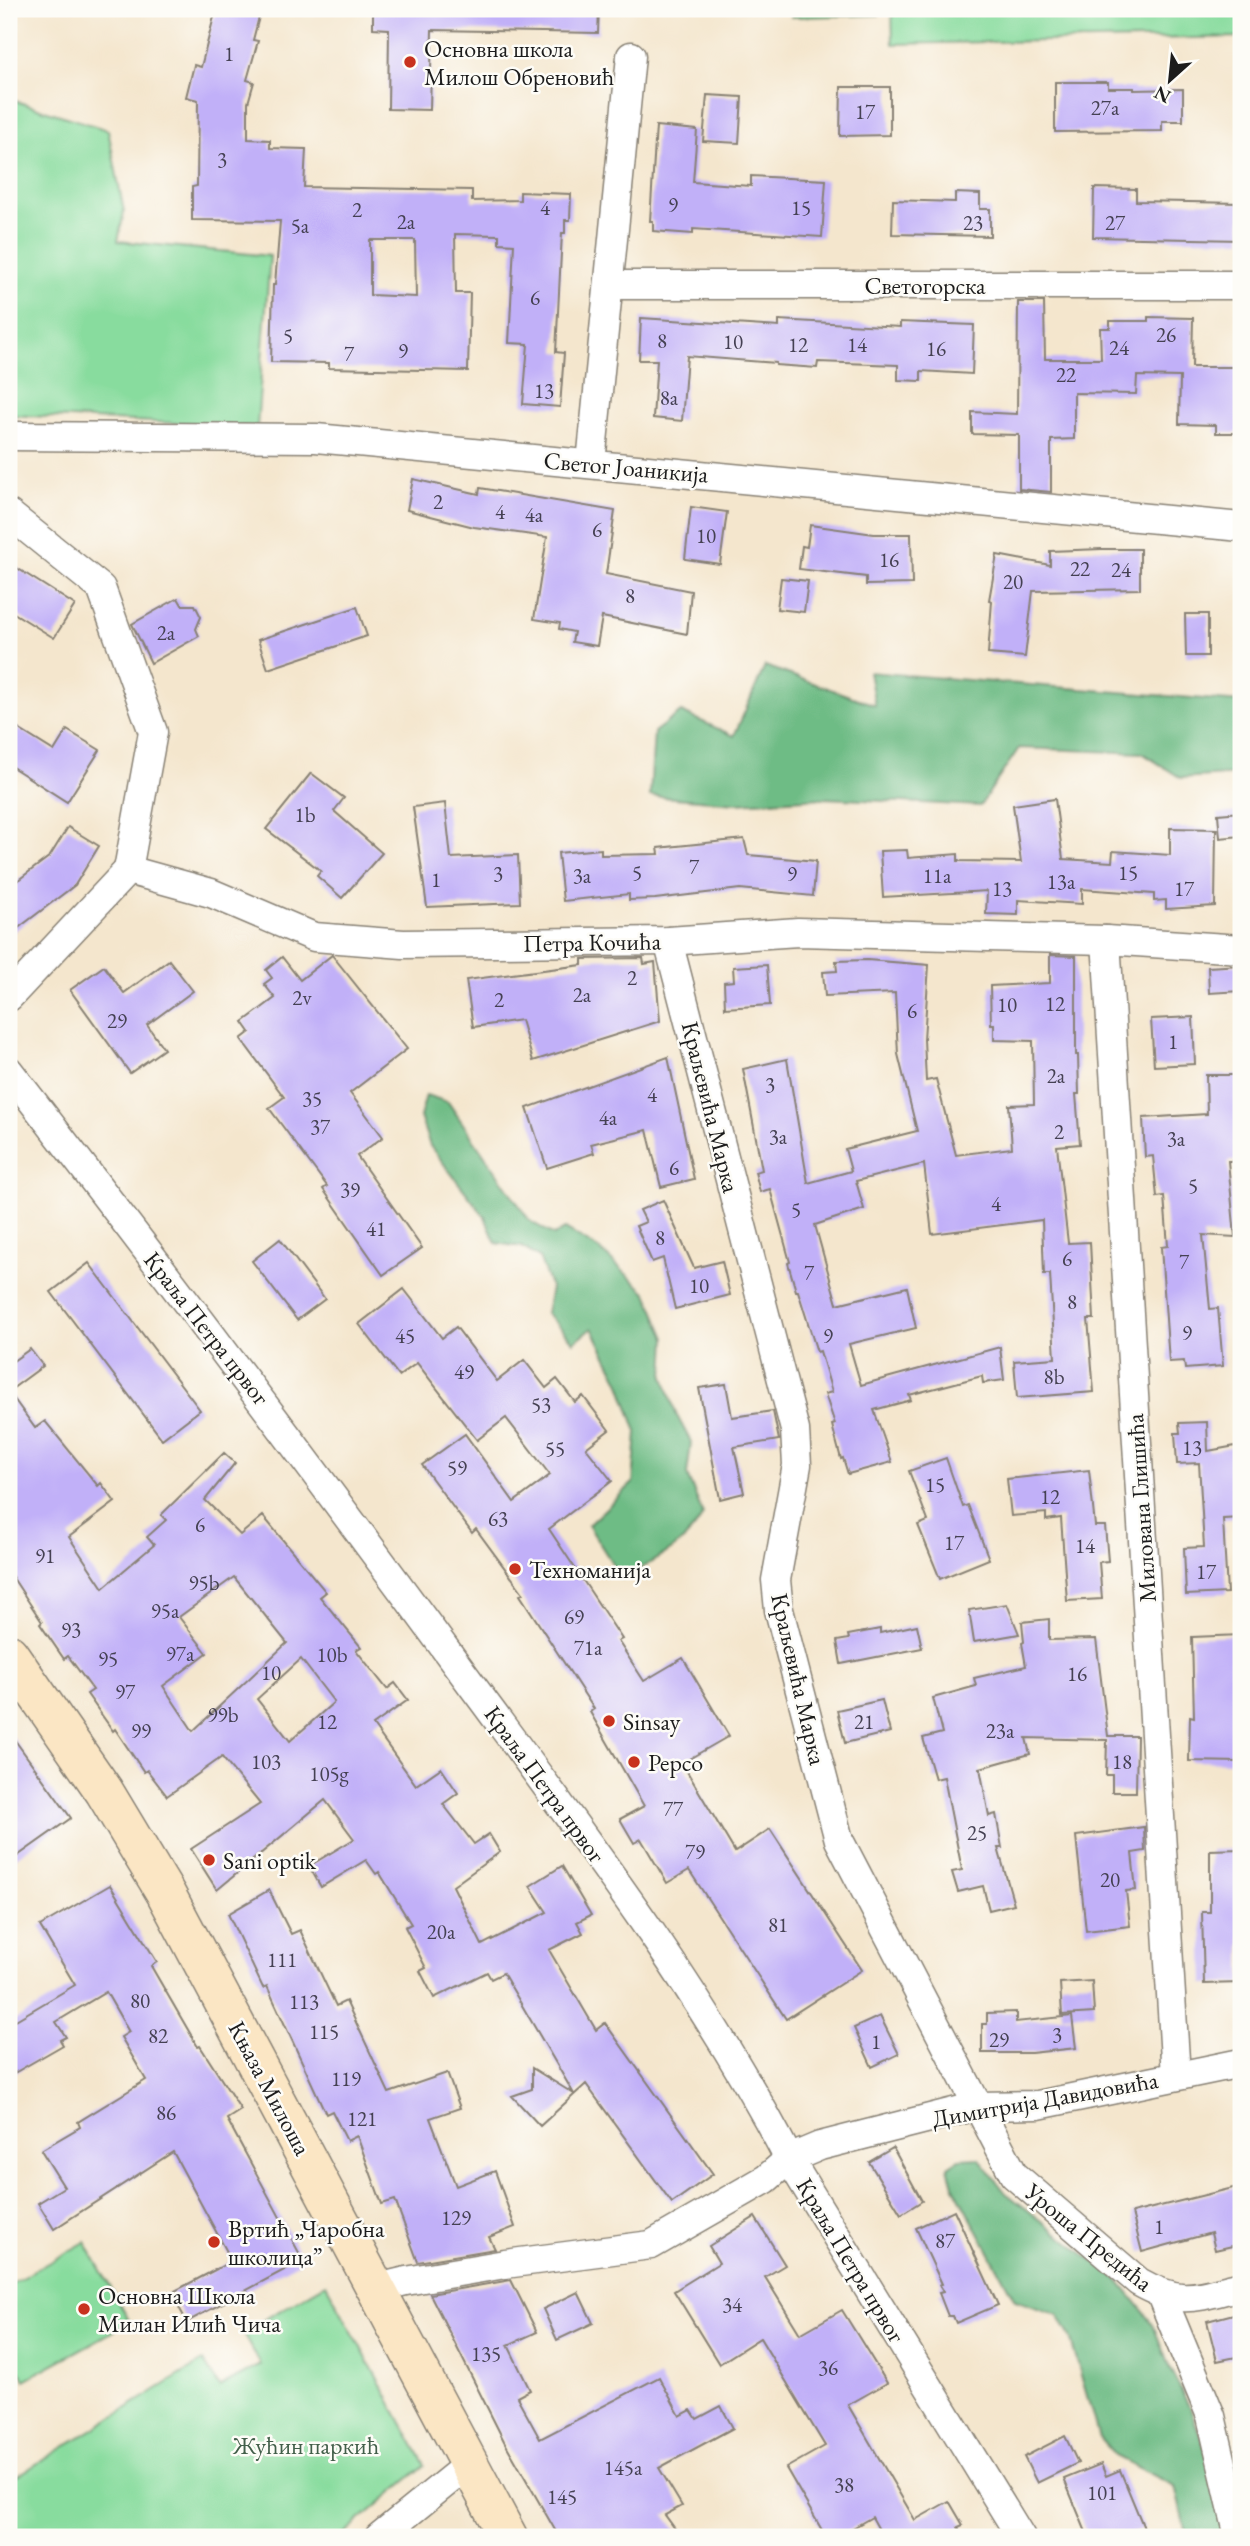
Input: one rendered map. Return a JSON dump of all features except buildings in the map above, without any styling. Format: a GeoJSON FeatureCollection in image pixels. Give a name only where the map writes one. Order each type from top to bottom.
{"type":"FeatureCollection","features":[{"type":"Feature","properties":{"kind":"street"},"geometry":{"type":"LineString","coordinates":[[591,463],[631,56]]}},
{"type":"Feature","properties":{"kind":"street","name":"Светогорска"},"geometry":{"type":"LineString","coordinates":[[609,285],[1241,285]]}},
{"type":"Feature","properties":{"kind":"street","name":"Светог Јоаникија"},"geometry":{"type":"LineString","coordinates":[[9,436],[316,438],[1241,527]]}},
{"type":"Feature","properties":{"kind":"street"},"geometry":{"type":"LineString","coordinates":[[9,514],[101,588],[153,732],[128,870],[9,997]]}},
{"type":"Feature","properties":{"kind":"street","name":"Петра Кочића"},"geometry":{"type":"LineString","coordinates":[[128,870],[211,893],[314,937],[403,944],[668,941],[798,932],[1105,940],[1241,949]]}},
{"type":"Feature","properties":{"kind":"street","name":"Милована Глишића"},"geometry":{"type":"LineString","coordinates":[[1105,940],[1176,2076]]}},
{"type":"Feature","properties":{"kind":"street","name":"Краљевића Марка"},"geometry":{"type":"LineString","coordinates":[[668,941],[794,1430],[797,1465],[776,1580],[779,1610],[839,1840],[977,2106]]}},
{"type":"Feature","properties":{"kind":"street","name":"Краља Петра првог"},"geometry":{"type":"LineString","coordinates":[[9,1071],[269,1409],[626,1895],[760,2104],[789,2160],[1021,2537]]}},
{"type":"Feature","properties":{"kind":"street","name":"Књаза Милоша"},"geometry":{"type":"LineString","coordinates":[[9,1654],[74,1745],[139,1847],[190,1936],[508,2537]]}},
{"type":"Feature","properties":{"kind":"street","name":"Димитрија Давидовића"},"geometry":{"type":"LineString","coordinates":[[377,2288],[505,2264],[652,2245],[766,2179],[789,2160],[820,2146],[977,2106],[1038,2105],[1241,2063]]}},
{"type":"Feature","properties":{"kind":"street","name":"Уроша Предића"},"geometry":{"type":"LineString","coordinates":[[977,2106],[1014,2175],[1139,2282],[1161,2295],[1188,2299],[1241,2286]]}},
{"type":"Feature","properties":{"kind":"street"},"geometry":{"type":"LineString","coordinates":[[1161,2295],[1210,2416],[1239,2537]]}},
{"type":"Feature","properties":{"kind":"street"},"geometry":{"type":"LineString","coordinates":[[379,2537],[469,2464]]}},
{"type":"Feature","properties":{"kind":"green space"},"geometry":{"type":"Polygon","coordinates":[[[792,9],[879,9],[879,15],[792,17],[792,9]]]}},
{"type":"Feature","properties":{"kind":"green space"},"geometry":{"type":"Polygon","coordinates":[[[892,9],[1241,9],[1241,37],[893,44],[892,9]]]}},
{"type":"Feature","properties":{"kind":"green space"},"geometry":{"type":"Polygon","coordinates":[[[9,99],[108,130],[124,212],[118,241],[270,256],[257,427],[9,415],[9,99]]]}},
{"type":"Feature","properties":{"kind":"green space"},"geometry":{"type":"Polygon","coordinates":[[[765,666],[875,705],[869,672],[1241,702],[1241,774],[1181,778],[1142,753],[1019,748],[980,806],[824,798],[736,803],[650,796],[654,732],[681,712],[734,736],[765,666]]]}},
{"type":"Feature","properties":{"kind":"green space"},"geometry":{"type":"Polygon","coordinates":[[[426,1095],[448,1102],[530,1221],[554,1235],[565,1229],[600,1250],[647,1293],[666,1338],[664,1377],[676,1414],[691,1442],[687,1475],[703,1514],[697,1525],[679,1544],[622,1579],[588,1525],[633,1483],[637,1432],[619,1381],[592,1328],[574,1342],[546,1313],[551,1288],[539,1258],[522,1247],[496,1243],[485,1217],[430,1146],[420,1117],[426,1095]]]}},
{"type":"Feature","properties":{"kind":"green space"},"geometry":{"type":"Polygon","coordinates":[[[979,2158],[1006,2193],[1118,2280],[1152,2322],[1170,2369],[1190,2408],[1217,2481],[1228,2537],[1187,2537],[1175,2486],[1115,2456],[1099,2438],[1070,2337],[1058,2315],[1015,2300],[953,2185],[948,2167],[960,2159],[979,2158]]]}},
{"type":"Feature","properties":{"kind":"green space"},"geometry":{"type":"Polygon","coordinates":[[[85,2242],[130,2322],[25,2380],[9,2351],[9,2285],[85,2242]]]}},
{"type":"Feature","properties":{"kind":"green space","name":"Жућин паркић"},"geometry":{"type":"Polygon","coordinates":[[[326,2284],[425,2465],[340,2537],[9,2537],[9,2481],[203,2361],[220,2387],[261,2365],[243,2332],[326,2284]]]}},
{"type":"Feature","properties":{"kind":"place","name":"Основна школа Милош Обреновић"},"geometry":{"type":"Point","coordinates":[410,62]}},
{"type":"Feature","properties":{"kind":"place","name":"Техноманија"},"geometry":{"type":"Point","coordinates":[515,1569]}},
{"type":"Feature","properties":{"kind":"place","name":"Sinsay"},"geometry":{"type":"Point","coordinates":[609,1721]}},
{"type":"Feature","properties":{"kind":"place","name":"Pepco"},"geometry":{"type":"Point","coordinates":[634,1762]}},
{"type":"Feature","properties":{"kind":"place","name":"Sani optik"},"geometry":{"type":"Point","coordinates":[209,1860]}},
{"type":"Feature","properties":{"kind":"place","name":"Вртић „Чаробна школица”"},"geometry":{"type":"Point","coordinates":[214,2242]}},
{"type":"Feature","properties":{"kind":"place","name":"Основна Школа Милан Илић Чича"},"geometry":{"type":"Point","coordinates":[84,2309]}}]}
